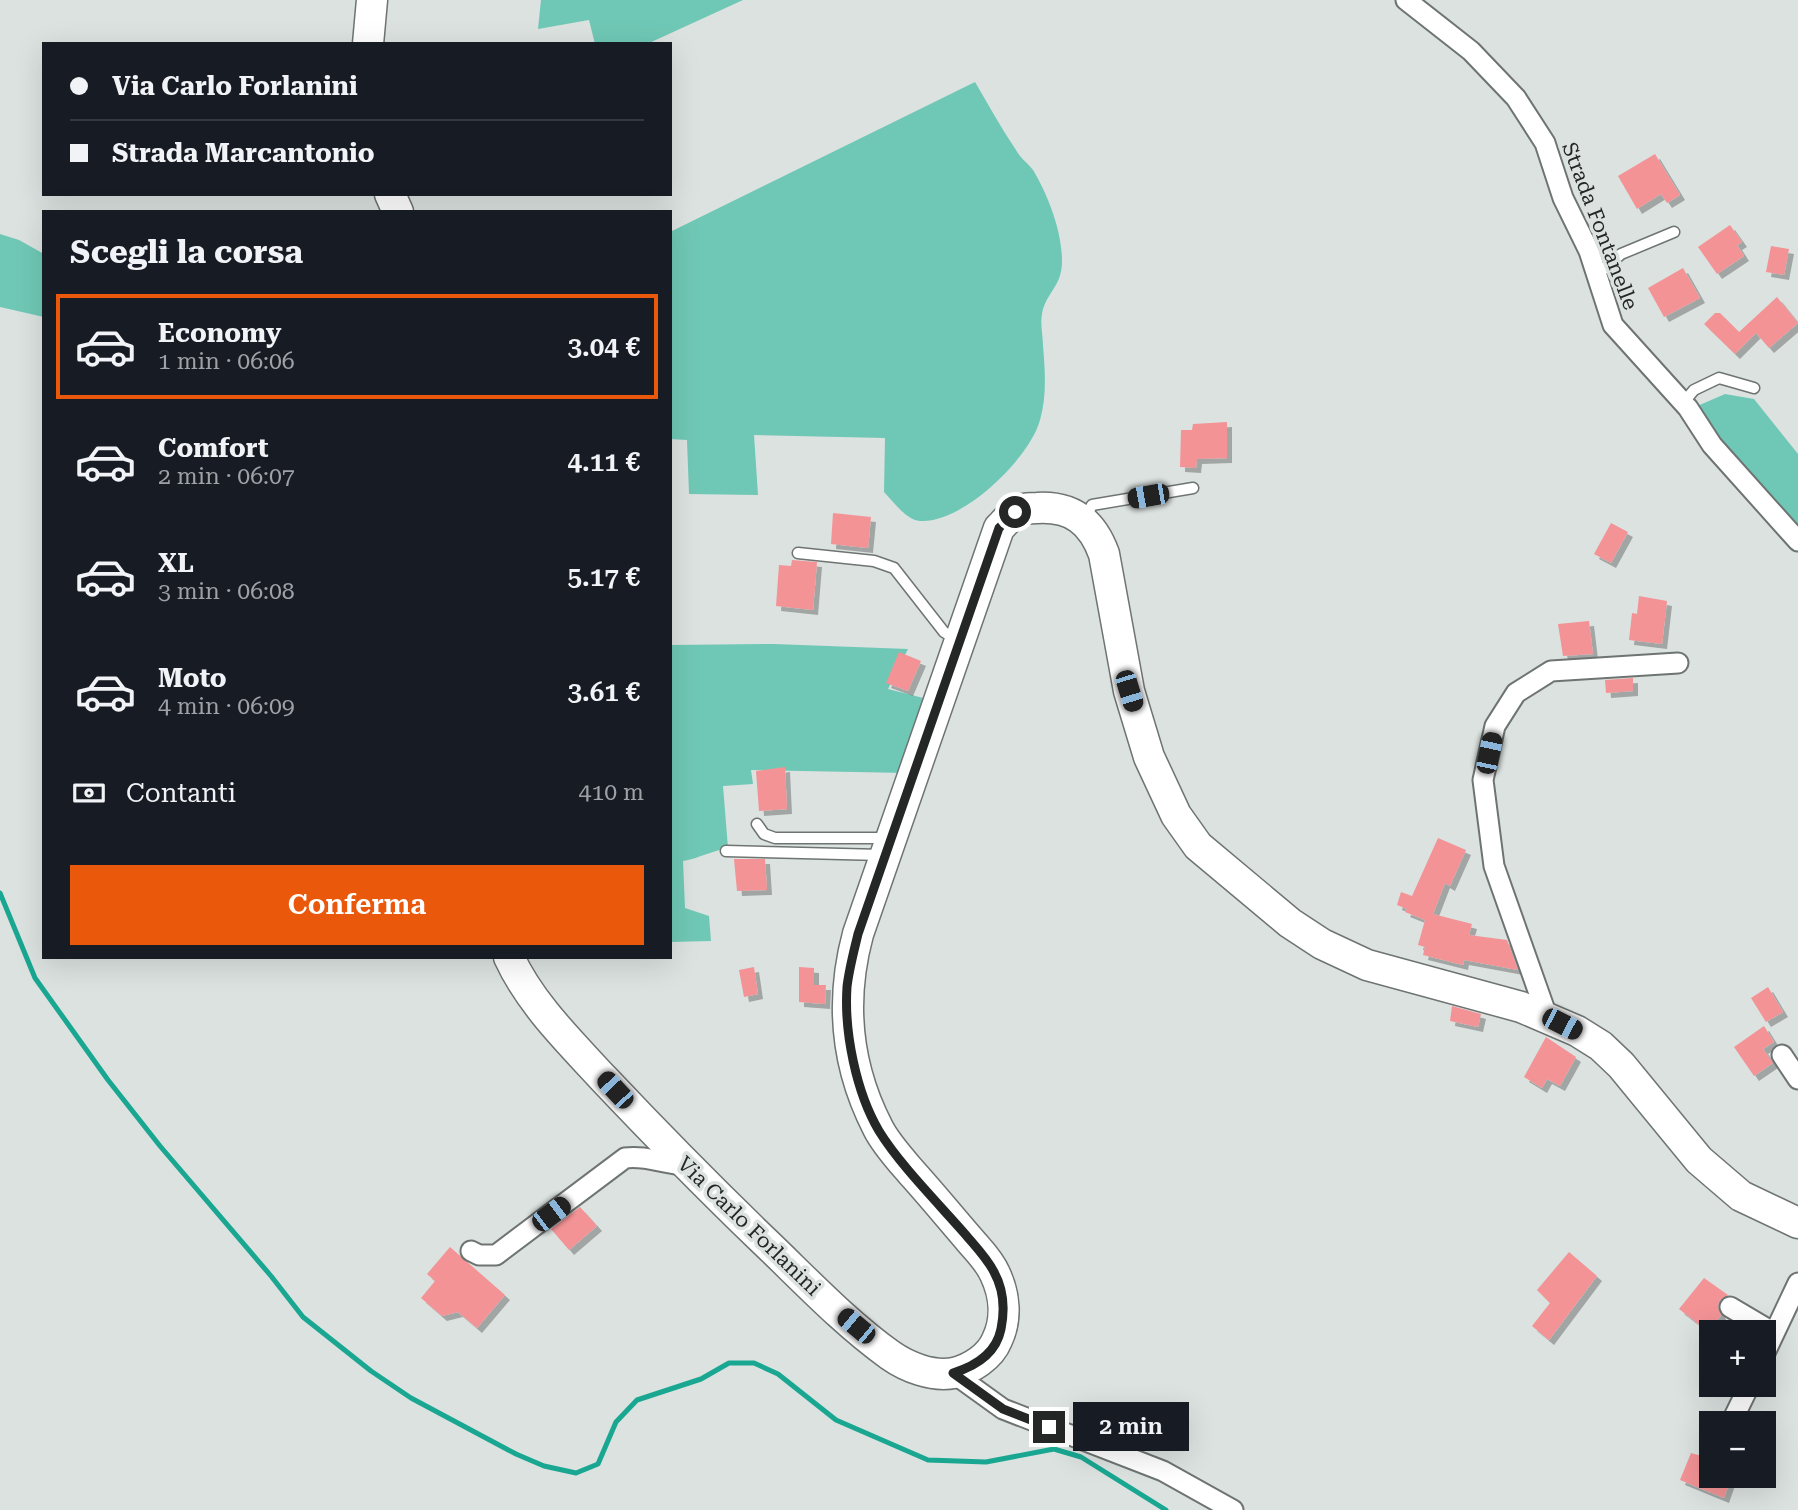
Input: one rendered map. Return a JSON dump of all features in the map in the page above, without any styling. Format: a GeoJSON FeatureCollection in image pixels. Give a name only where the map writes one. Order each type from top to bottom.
{"type":"FeatureCollection","features":[{"type":"Feature","properties":{"kind":"main road"},"geometry":{"type":"LineString","coordinates":[[368,42],[372,0]]}},
{"type":"Feature","properties":{"kind":"main road"},"geometry":{"type":"LineString","coordinates":[[953,1373],[974,1366],[994,1347],[1004,1313],[1002,1292],[994,1271],[980,1252],[879,1131],[855,1070],[847,986],[858,934],[999,528],[1015,512],[1030,508],[1051,507],[1069,513],[1085,521],[1097,536],[1104,554],[1129,691],[1149,757],[1176,815],[1198,846],[1290,923],[1322,944],[1367,965],[1547,1016],[1601,1046],[1621,1065],[1699,1160],[1741,1196],[1797,1225]]}},
{"type":"Feature","properties":{"kind":"main road","name":"Via Carlo Forlanini"},"geometry":{"type":"LineString","coordinates":[[510,959],[542,1010],[685,1165],[839,1312],[890,1355],[912,1368],[939,1374],[953,1373]]}},
{"type":"Feature","properties":{"kind":"street","name":"Strada Fontanelle"},"geometry":{"type":"LineString","coordinates":[[1406,0],[1471,51],[1516,98],[1545,143],[1563,198],[1589,251],[1613,326],[1683,403],[1712,445],[1798,541]]}},
{"type":"Feature","properties":{"kind":"street"},"geometry":{"type":"LineString","coordinates":[[1547,1016],[1494,866],[1483,780],[1495,726],[1516,693],[1551,671],[1678,663]]}},
{"type":"Feature","properties":{"kind":"street"},"geometry":{"type":"LineString","coordinates":[[1782,1055],[1798,1079]]}},
{"type":"Feature","properties":{"kind":"street"},"geometry":{"type":"LineString","coordinates":[[471,1251],[479,1255],[496,1255],[625,1158],[648,1157],[685,1165]]}},
{"type":"Feature","properties":{"kind":"street"},"geometry":{"type":"LineString","coordinates":[[1776,1331],[1792,1312],[1798,1283]]}},
{"type":"Feature","properties":{"kind":"street"},"geometry":{"type":"LineString","coordinates":[[1730,1307],[1752,1320]]}},
{"type":"Feature","properties":{"kind":"street"},"geometry":{"type":"LineString","coordinates":[[953,1373],[1003,1409],[1163,1471],[1233,1510]]}},
{"type":"Feature","properties":{"kind":"lane"},"geometry":{"type":"LineString","coordinates":[[1597,275],[1621,254],[1674,233]]}},
{"type":"Feature","properties":{"kind":"lane"},"geometry":{"type":"LineString","coordinates":[[1683,403],[1694,390],[1719,378],[1754,388]]}},
{"type":"Feature","properties":{"kind":"lane"},"geometry":{"type":"LineString","coordinates":[[1085,521],[1092,505],[1193,488]]}},
{"type":"Feature","properties":{"kind":"lane"},"geometry":{"type":"LineString","coordinates":[[798,554],[874,561],[894,568],[944,632],[961,642]]}},
{"type":"Feature","properties":{"kind":"lane"},"geometry":{"type":"LineString","coordinates":[[757,824],[764,834],[775,838],[889,846]]}},
{"type":"Feature","properties":{"kind":"lane"},"geometry":{"type":"LineString","coordinates":[[726,851],[889,846]]}},
{"type":"Feature","properties":{"kind":"green space"},"geometry":{"type":"Polygon","coordinates":[[[541,0],[743,0],[651,42],[594,42],[589,20],[538,29],[541,0]]]}},
{"type":"Feature","properties":{"kind":"green space"},"geometry":{"type":"Polygon","coordinates":[[[975,82],[1018,153],[1039,180],[1060,238],[1061,270],[1041,318],[1044,402],[1034,435],[1009,469],[992,486],[955,512],[937,519],[915,520],[900,510],[884,492],[885,438],[754,435],[758,495],[689,494],[687,440],[672,439],[672,231],[975,82]]]}},
{"type":"Feature","properties":{"kind":"green space"},"geometry":{"type":"Polygon","coordinates":[[[0,234],[19,240],[42,253],[42,317],[0,307],[0,234]]]}},
{"type":"Feature","properties":{"kind":"green space"},"geometry":{"type":"Polygon","coordinates":[[[1725,394],[1754,399],[1798,454],[1798,535],[1695,407],[1725,394]]]}},
{"type":"Feature","properties":{"kind":"green space"},"geometry":{"type":"Polygon","coordinates":[[[774,644],[908,649],[888,689],[935,701],[907,773],[751,770],[753,784],[723,786],[728,848],[683,861],[685,908],[709,916],[711,941],[672,942],[672,645],[774,644]]]}},
{"type":"Feature","properties":{"kind":"building"},"geometry":{"type":"Polygon","coordinates":[[[1655,154],[1680,195],[1667,203],[1661,194],[1637,209],[1618,176],[1655,154]]]}},
{"type":"Feature","properties":{"kind":"building"},"geometry":{"type":"Polygon","coordinates":[[[1730,225],[1742,242],[1737,245],[1744,256],[1717,274],[1698,247],[1730,225]]]}},
{"type":"Feature","properties":{"kind":"building"},"geometry":{"type":"Polygon","coordinates":[[[1771,246],[1789,249],[1784,275],[1766,272],[1771,246]]]}},
{"type":"Feature","properties":{"kind":"building"},"geometry":{"type":"Polygon","coordinates":[[[1683,268],[1700,298],[1664,317],[1648,288],[1683,268]]]}},
{"type":"Feature","properties":{"kind":"building"},"geometry":{"type":"Polygon","coordinates":[[[1777,297],[1798,323],[1769,348],[1756,333],[1735,354],[1704,324],[1715,313],[1720,313],[1739,332],[1777,297]]]}},
{"type":"Feature","properties":{"kind":"building"},"geometry":{"type":"Polygon","coordinates":[[[1227,422],[1227,458],[1197,459],[1196,468],[1180,467],[1181,430],[1192,430],[1193,424],[1227,422]]]}},
{"type":"Feature","properties":{"kind":"building"},"geometry":{"type":"Polygon","coordinates":[[[833,513],[871,517],[868,548],[831,544],[833,513]]]}},
{"type":"Feature","properties":{"kind":"building"},"geometry":{"type":"Polygon","coordinates":[[[1611,523],[1628,532],[1611,563],[1594,554],[1611,523]]]}},
{"type":"Feature","properties":{"kind":"building"},"geometry":{"type":"Polygon","coordinates":[[[792,560],[817,562],[813,610],[776,606],[779,565],[791,566],[792,560]]]}},
{"type":"Feature","properties":{"kind":"building"},"geometry":{"type":"Polygon","coordinates":[[[1639,596],[1667,601],[1662,644],[1629,640],[1632,613],[1637,614],[1639,596]]]}},
{"type":"Feature","properties":{"kind":"building"},"geometry":{"type":"Polygon","coordinates":[[[1589,621],[1593,654],[1563,656],[1558,624],[1589,621]]]}},
{"type":"Feature","properties":{"kind":"building"},"geometry":{"type":"Polygon","coordinates":[[[899,652],[921,661],[908,691],[886,683],[899,652]]]}},
{"type":"Feature","properties":{"kind":"building"},"geometry":{"type":"Polygon","coordinates":[[[1633,678],[1633,691],[1606,693],[1605,680],[1633,678]]]}},
{"type":"Feature","properties":{"kind":"building"},"geometry":{"type":"Polygon","coordinates":[[[785,767],[787,809],[759,811],[756,771],[785,767]]]}},
{"type":"Feature","properties":{"kind":"building"},"geometry":{"type":"Polygon","coordinates":[[[1438,838],[1466,850],[1450,886],[1445,883],[1433,914],[1472,924],[1469,935],[1507,940],[1518,970],[1464,960],[1463,965],[1423,955],[1425,947],[1418,945],[1425,920],[1405,912],[1407,909],[1397,905],[1401,892],[1412,896],[1438,838]]]}},
{"type":"Feature","properties":{"kind":"building"},"geometry":{"type":"Polygon","coordinates":[[[734,859],[765,859],[767,890],[737,891],[734,859]]]}},
{"type":"Feature","properties":{"kind":"building"},"geometry":{"type":"Polygon","coordinates":[[[754,967],[758,994],[744,997],[739,970],[754,967]]]}},
{"type":"Feature","properties":{"kind":"building"},"geometry":{"type":"Polygon","coordinates":[[[799,967],[814,968],[814,985],[826,985],[825,1004],[799,1002],[799,967]]]}},
{"type":"Feature","properties":{"kind":"building"},"geometry":{"type":"Polygon","coordinates":[[[1768,987],[1783,1012],[1766,1022],[1751,998],[1768,987]]]}},
{"type":"Feature","properties":{"kind":"building"},"geometry":{"type":"Polygon","coordinates":[[[1452,1006],[1481,1014],[1478,1027],[1450,1021],[1452,1006]]]}},
{"type":"Feature","properties":{"kind":"building"},"geometry":{"type":"Polygon","coordinates":[[[1764,1026],[1774,1042],[1763,1049],[1773,1063],[1754,1076],[1734,1047],[1764,1026]]]}},
{"type":"Feature","properties":{"kind":"building"},"geometry":{"type":"Polygon","coordinates":[[[1546,1037],[1576,1057],[1560,1086],[1547,1079],[1542,1088],[1524,1077],[1546,1037]]]}},
{"type":"Feature","properties":{"kind":"building"},"geometry":{"type":"Polygon","coordinates":[[[580,1207],[597,1226],[569,1250],[551,1229],[580,1207]]]}},
{"type":"Feature","properties":{"kind":"building"},"geometry":{"type":"Polygon","coordinates":[[[450,1247],[505,1295],[477,1328],[458,1312],[442,1316],[421,1298],[435,1281],[427,1274],[450,1247]]]}},
{"type":"Feature","properties":{"kind":"building"},"geometry":{"type":"Polygon","coordinates":[[[1569,1252],[1597,1276],[1549,1340],[1532,1326],[1550,1303],[1537,1290],[1569,1252]]]}},
{"type":"Feature","properties":{"kind":"building"},"geometry":{"type":"Polygon","coordinates":[[[1704,1278],[1728,1295],[1719,1301],[1721,1315],[1717,1320],[1699,1320],[1699,1324],[1679,1309],[1704,1278]]]}},
{"type":"Feature","properties":{"kind":"building"},"geometry":{"type":"Polygon","coordinates":[[[1691,1453],[1699,1455],[1699,1488],[1680,1480],[1691,1453]]]}},
{"type":"Feature","properties":{"kind":"building"},"geometry":{"type":"Polygon","coordinates":[[[1700,1488],[1728,1488],[1724,1498],[1700,1488]]]}},
{"type":"Feature","properties":{"kind":"waterway"},"geometry":{"type":"LineString","coordinates":[[0,893],[35,978],[108,1080],[160,1146],[303,1317],[371,1371],[411,1398],[516,1454],[544,1466],[576,1473],[598,1464],[616,1422],[637,1400],[701,1379],[729,1363],[754,1363],[778,1374],[836,1420],[928,1460],[986,1462],[1054,1449],[1081,1457],[1166,1510]]}},
{"type":"Feature","properties":{"kind":"route"},"geometry":{"type":"LineString","coordinates":[[1015,512],[999,528],[858,934],[847,986],[848,1014],[855,1070],[879,1131],[980,1252],[994,1271],[1002,1292],[1004,1313],[994,1347],[974,1366],[953,1373],[1003,1409],[1049,1427]]}}]}
